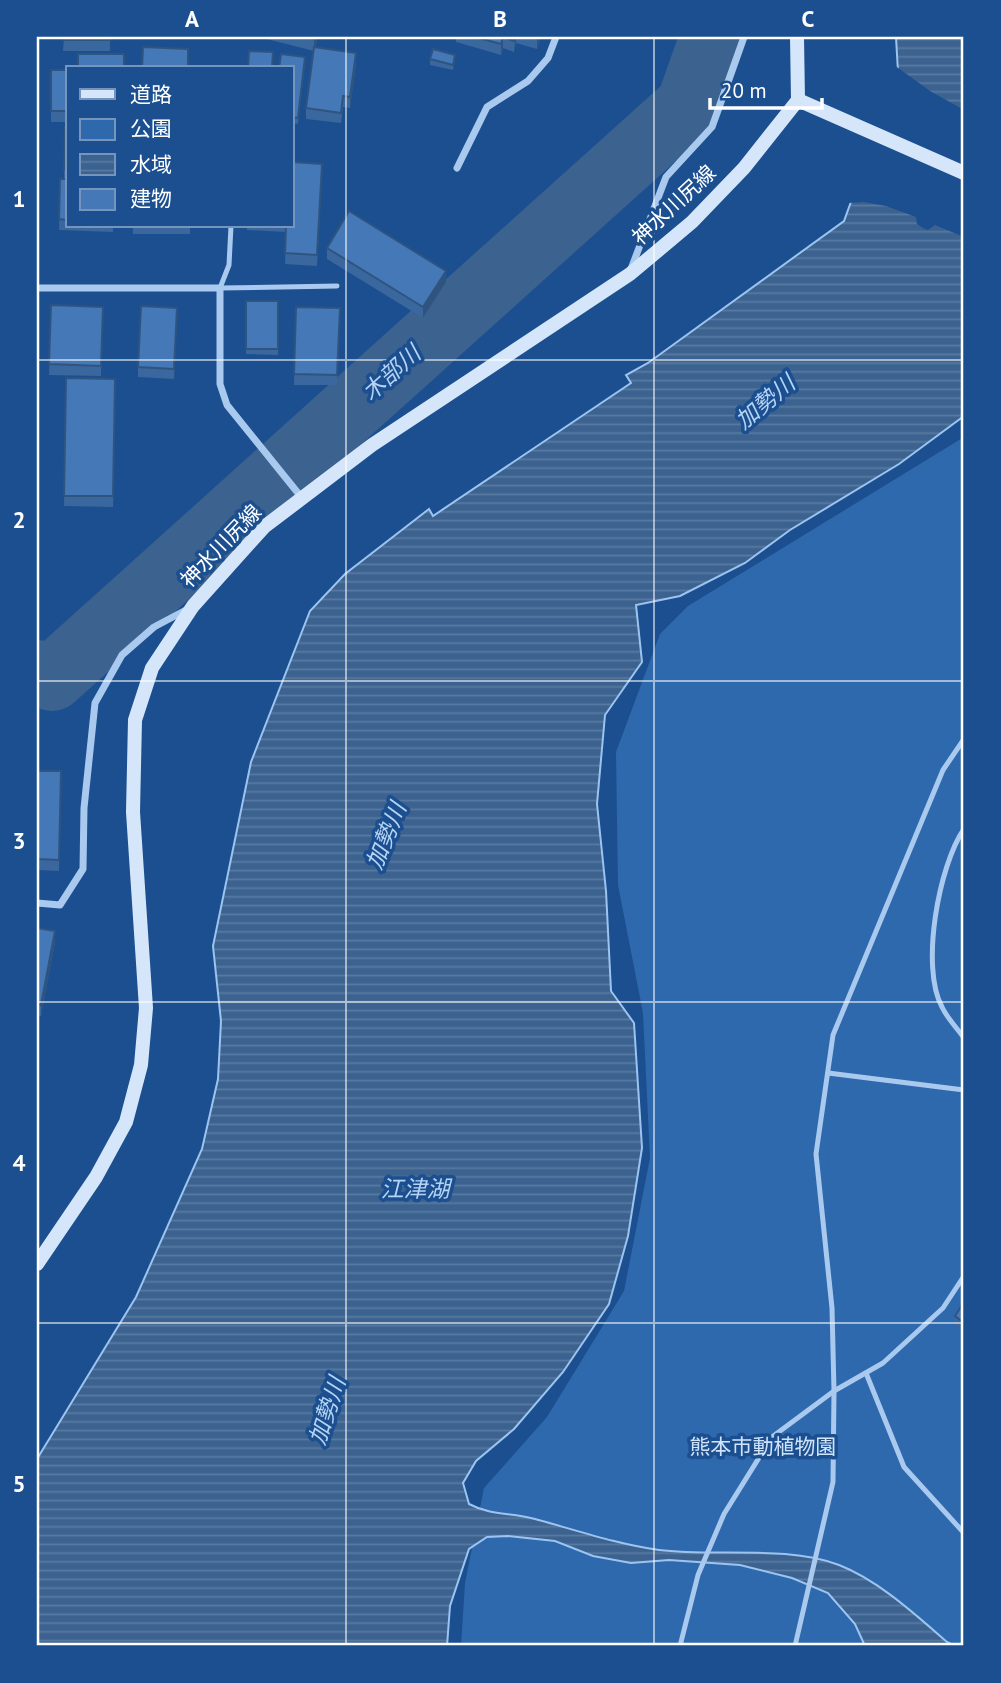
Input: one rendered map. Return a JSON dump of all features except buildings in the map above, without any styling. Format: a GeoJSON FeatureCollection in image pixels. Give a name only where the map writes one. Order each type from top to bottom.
{"type":"FeatureCollection","features":[{"type":"Feature","properties":{"kind":"main road"},"geometry":{"type":"LineString","coordinates":[[797,37],[798,100],[964,173]]}},
{"type":"Feature","properties":{"kind":"main road","name":"神水川尻線"},"geometry":{"type":"LineString","coordinates":[[37,1264],[96,1178],[126,1122],[141,1065],[145,1008],[133,812],[135,720],[152,668],[193,606],[264,527],[372,444],[630,274],[692,222],[744,168],[798,100]]}},
{"type":"Feature","properties":{"kind":"street"},"geometry":{"type":"LineString","coordinates":[[457,168],[487,107],[528,81],[548,58],[556,37]]}},
{"type":"Feature","properties":{"kind":"street"},"geometry":{"type":"LineString","coordinates":[[630,274],[666,177],[712,127],[744,37]]}},
{"type":"Feature","properties":{"kind":"street"},"geometry":{"type":"LineString","coordinates":[[37,288],[220,288],[220,384],[227,405],[302,498]]}},
{"type":"Feature","properties":{"kind":"street"},"geometry":{"type":"LineString","coordinates":[[37,903],[60,905],[83,869],[84,808],[95,703],[122,655],[153,626],[193,606]]}},
{"type":"Feature","properties":{"kind":"lane"},"geometry":{"type":"LineString","coordinates":[[231,228],[229,265],[220,288],[337,286]]}},
{"type":"Feature","properties":{"kind":"lane"},"geometry":{"type":"LineString","coordinates":[[795,1646],[833,1482],[832,1308],[816,1154],[833,1035],[943,770],[964,739]]}},
{"type":"Feature","properties":{"kind":"lane"},"geometry":{"type":"LineString","coordinates":[[964,829],[956,842],[934,918],[931,971],[941,1006],[964,1038]]}},
{"type":"Feature","properties":{"kind":"lane"},"geometry":{"type":"LineString","coordinates":[[956,842],[964,845]]}},
{"type":"Feature","properties":{"kind":"lane"},"geometry":{"type":"LineString","coordinates":[[828,1073],[964,1090]]}},
{"type":"Feature","properties":{"kind":"lane"},"geometry":{"type":"LineString","coordinates":[[680,1646],[698,1575],[724,1514],[772,1437],[834,1391],[883,1363],[943,1307],[964,1276]]}},
{"type":"Feature","properties":{"kind":"lane"},"geometry":{"type":"LineString","coordinates":[[866,1373],[904,1467],[964,1533]]}},
{"type":"Feature","properties":{"kind":"green space","name":"熊本市動植物園"},"geometry":{"type":"Polygon","coordinates":[[[964,437],[964,1646],[461,1646],[465,1583],[484,1488],[547,1417],[624,1291],[650,1158],[643,1013],[618,885],[616,752],[660,634],[688,606],[964,437]]]}},
{"type":"Feature","properties":{"kind":"water","name":"江津湖"},"geometry":{"type":"Polygon","coordinates":[[[896,37],[964,37],[964,416],[899,464],[790,530],[745,563],[680,596],[636,605],[642,662],[605,715],[597,804],[606,891],[611,991],[634,1023],[642,1148],[628,1236],[609,1304],[563,1372],[514,1429],[476,1461],[463,1483],[469,1504],[477,1508],[526,1517],[627,1544],[680,1552],[797,1555],[839,1565],[882,1589],[955,1646],[865,1646],[855,1624],[828,1593],[792,1578],[740,1565],[669,1560],[631,1563],[593,1556],[555,1541],[508,1536],[487,1537],[469,1549],[450,1606],[447,1646],[37,1646],[37,1459],[136,1297],[202,1149],[218,1079],[221,1021],[213,946],[251,762],[310,611],[345,574],[429,509],[433,516],[631,383],[626,375],[648,363],[844,221],[898,72],[896,37]]]}},
{"type":"Feature","properties":{"kind":"pier"},"geometry":{"type":"Polygon","coordinates":[[[894,65],[930,91],[964,110],[964,237],[935,225],[928,230],[917,224],[916,217],[886,206],[864,202],[848,203],[895,72],[894,65]]]}},
{"type":"Feature","properties":{"kind":"waterway","name":"木部川"},"geometry":{"type":"LineString","coordinates":[[37,673],[52,678],[689,105],[713,37]]}},
{"type":"Feature","properties":{"kind":"water label","name":"加勢川"},"geometry":{"type":"Point","coordinates":[765,402]}},
{"type":"Feature","properties":{"kind":"water label","name":"加勢川"},"geometry":{"type":"Point","coordinates":[386,836]}},
{"type":"Feature","properties":{"kind":"water label","name":"加勢川"},"geometry":{"type":"Point","coordinates":[327,1411]}}]}
